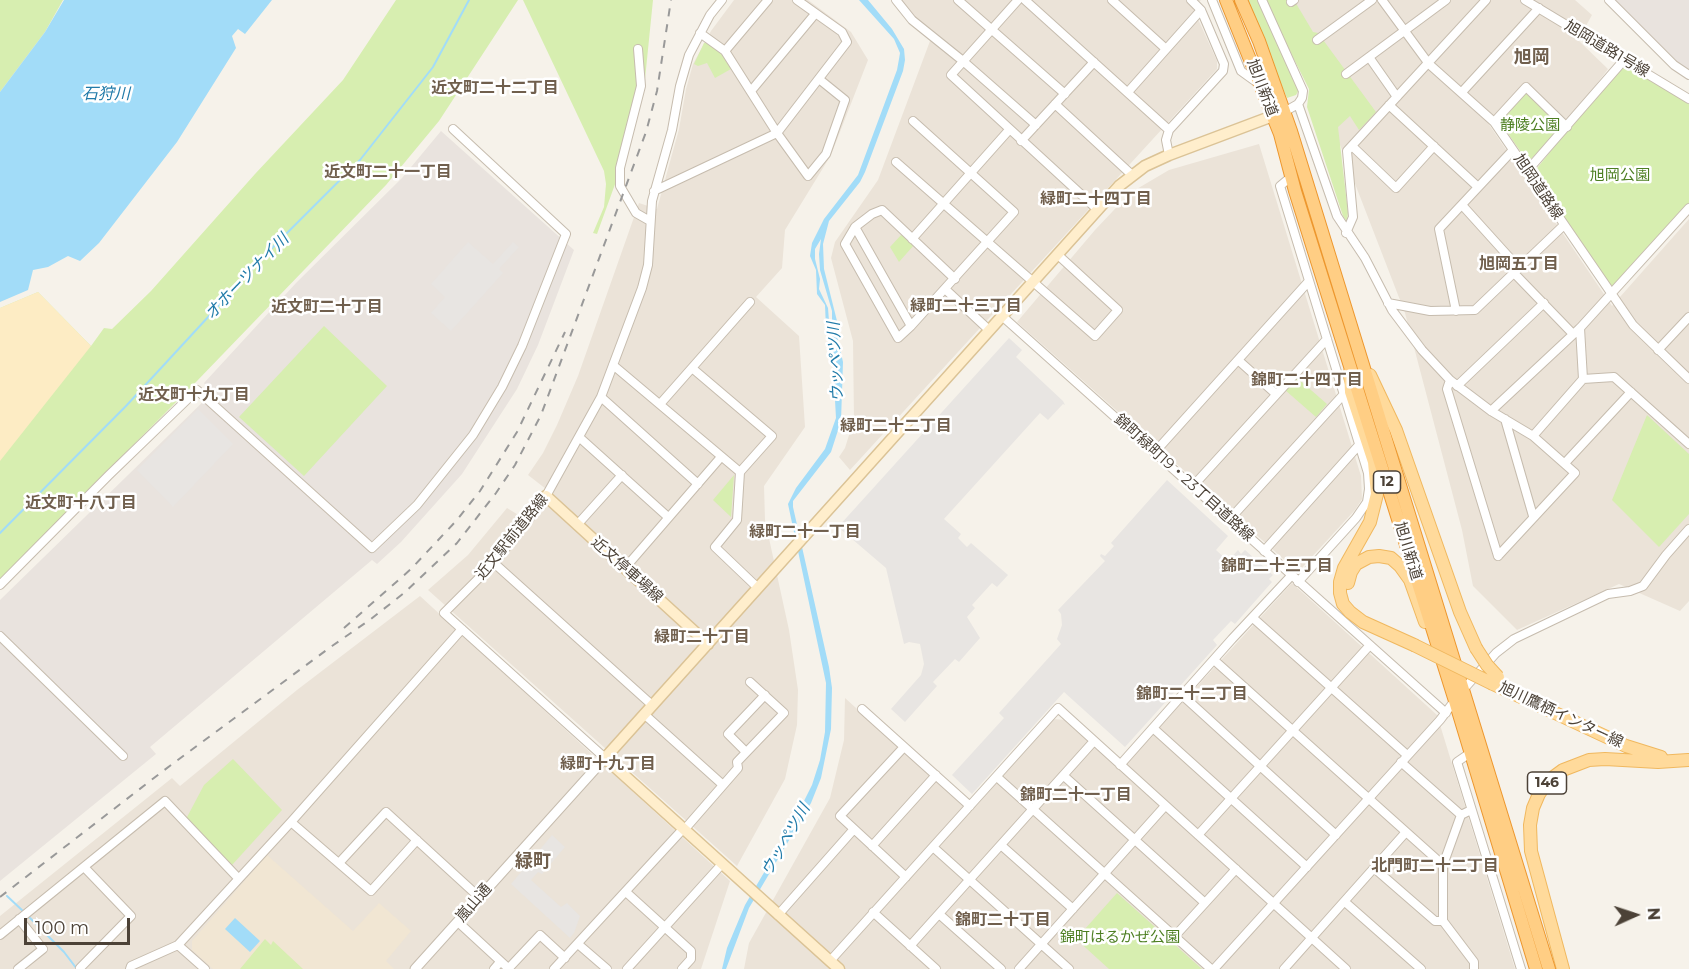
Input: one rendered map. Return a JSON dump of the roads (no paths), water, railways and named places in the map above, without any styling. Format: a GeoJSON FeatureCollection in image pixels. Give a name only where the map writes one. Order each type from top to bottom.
{"type":"FeatureCollection","features":[{"type":"Feature","properties":{"kind":"highway","name":"旭川新道"},"geometry":{"type":"LineString","coordinates":[[1226,0],[1260,85],[1279,114],[1292,176],[1448,679],[1459,696],[1470,753],[1536,969]]}},
{"type":"Feature","properties":{"kind":"highway","name":"旭川新道"},"geometry":{"type":"LineString","coordinates":[[1241,0],[1258,41],[1279,114],[1357,347],[1459,696],[1550,969]]}},
{"type":"Feature","properties":{"kind":"main road"},"geometry":{"type":"LineString","coordinates":[[834,965],[605,758],[1032,282],[1132,175],[1169,154],[1279,114]]}},
{"type":"Feature","properties":{"kind":"main road","name":"146"},"geometry":{"type":"LineString","coordinates":[[1357,347],[1396,430],[1460,612],[1476,648],[1496,680]]}},
{"type":"Feature","properties":{"kind":"main road","name":"旭川鷹栖インター線"},"geometry":{"type":"LineString","coordinates":[[1350,362],[1351,392],[1374,462],[1377,494],[1371,522],[1344,567],[1340,582],[1343,604],[1362,622],[1496,680],[1521,695],[1626,746],[1658,757],[1689,760]]}},
{"type":"Feature","properties":{"kind":"main road","name":"近文停車場線"},"geometry":{"type":"LineString","coordinates":[[546,496],[708,644]]}},
{"type":"Feature","properties":{"kind":"main road","name":"旭川鷹栖インター線"},"geometry":{"type":"LineString","coordinates":[[1380,628],[1352,605],[1347,593],[1348,581],[1356,564],[1368,557],[1391,558],[1410,580],[1448,679]]}},
{"type":"Feature","properties":{"kind":"main road","name":"146"},"geometry":{"type":"LineString","coordinates":[[1563,969],[1531,851],[1530,825],[1533,808],[1539,794],[1548,781],[1563,771],[1589,760],[1658,762],[1689,760]]}},
{"type":"Feature","properties":{"kind":"street","name":"近文駅前道路線"},"geometry":{"type":"LineString","coordinates":[[462,629],[444,614],[494,563],[546,496],[601,397],[642,288],[648,265],[654,191],[672,130],[680,86],[689,55],[710,15],[723,0]]}},
{"type":"Feature","properties":{"kind":"street"},"geometry":{"type":"LineString","coordinates":[[725,51],[768,0]]}},
{"type":"Feature","properties":{"kind":"street"},"geometry":{"type":"LineString","coordinates":[[654,191],[777,133],[847,42],[842,32],[797,0]]}},
{"type":"Feature","properties":{"kind":"street"},"geometry":{"type":"LineString","coordinates":[[896,0],[912,20],[1036,125]]}},
{"type":"Feature","properties":{"kind":"street"},"geometry":{"type":"LineString","coordinates":[[958,0],[1065,94]]}},
{"type":"Feature","properties":{"kind":"street"},"geometry":{"type":"LineString","coordinates":[[1018,0],[951,75],[1098,210]]}},
{"type":"Feature","properties":{"kind":"street"},"geometry":{"type":"LineString","coordinates":[[1024,0],[1169,130]]}},
{"type":"Feature","properties":{"kind":"street"},"geometry":{"type":"LineString","coordinates":[[1112,0],[1166,49]]}},
{"type":"Feature","properties":{"kind":"street"},"geometry":{"type":"LineString","coordinates":[[1169,154],[1166,140],[1169,130],[1223,71],[1224,64],[1201,10],[1191,0]]}},
{"type":"Feature","properties":{"kind":"street"},"geometry":{"type":"LineString","coordinates":[[1212,0],[1241,71],[1260,85]]}},
{"type":"Feature","properties":{"kind":"street"},"geometry":{"type":"LineString","coordinates":[[1262,0],[1304,91],[1298,104],[1279,114]]}},
{"type":"Feature","properties":{"kind":"street"},"geometry":{"type":"LineString","coordinates":[[1317,40],[1372,0]]}},
{"type":"Feature","properties":{"kind":"street","name":"旭岡道路線"},"geometry":{"type":"LineString","coordinates":[[1382,0],[1429,64],[1494,122],[1633,325],[1689,379]]}},
{"type":"Feature","properties":{"kind":"street"},"geometry":{"type":"LineString","coordinates":[[1346,74],[1446,0]]}},
{"type":"Feature","properties":{"kind":"street"},"geometry":{"type":"LineString","coordinates":[[1346,233],[1353,217],[1347,151],[1486,0]]}},
{"type":"Feature","properties":{"kind":"street","name":"旭岡道路1号線"},"geometry":{"type":"LineString","coordinates":[[1525,0],[1689,99]]}},
{"type":"Feature","properties":{"kind":"street"},"geometry":{"type":"LineString","coordinates":[[1609,0],[1674,65],[1689,75]]}},
{"type":"Feature","properties":{"kind":"street"},"geometry":{"type":"LineString","coordinates":[[1462,92],[1539,8]]}},
{"type":"Feature","properties":{"kind":"street"},"geometry":{"type":"LineString","coordinates":[[1128,92],[1201,10]]}},
{"type":"Feature","properties":{"kind":"street"},"geometry":{"type":"LineString","coordinates":[[751,91],[815,14]]}},
{"type":"Feature","properties":{"kind":"street"},"geometry":{"type":"LineString","coordinates":[[700,33],[725,51],[777,133],[808,176],[826,154],[845,100],[819,79]]}},
{"type":"Feature","properties":{"kind":"street"},"geometry":{"type":"LineString","coordinates":[[638,49],[641,86],[620,168],[620,186],[636,213],[650,220]]}},
{"type":"Feature","properties":{"kind":"street"},"geometry":{"type":"LineString","coordinates":[[1369,57],[1397,97]]}},
{"type":"Feature","properties":{"kind":"street"},"geometry":{"type":"LineString","coordinates":[[1528,171],[1624,60]]}},
{"type":"Feature","properties":{"kind":"street"},"geometry":{"type":"LineString","coordinates":[[1021,141],[1094,62]]}},
{"type":"Feature","properties":{"kind":"street"},"geometry":{"type":"LineString","coordinates":[[1494,122],[1526,87],[1567,127]]}},
{"type":"Feature","properties":{"kind":"street"},"geometry":{"type":"LineString","coordinates":[[1055,104],[1132,175]]}},
{"type":"Feature","properties":{"kind":"street"},"geometry":{"type":"LineString","coordinates":[[1298,104],[1337,216],[1346,233],[1365,258],[1389,303],[1422,350],[1450,380],[1491,411],[1533,436],[1575,473],[1498,556],[1447,389],[1450,380]]}},
{"type":"Feature","properties":{"kind":"street"},"geometry":{"type":"LineString","coordinates":[[1389,105],[1478,187]]}},
{"type":"Feature","properties":{"kind":"street"},"geometry":{"type":"LineString","coordinates":[[913,121],[1014,212],[955,279],[898,338],[845,244],[855,227],[872,214],[882,210],[955,279]]}},
{"type":"Feature","properties":{"kind":"street"},"geometry":{"type":"LineString","coordinates":[[0,585],[196,390],[372,548],[417,505],[473,435],[502,387],[522,346],[566,234],[453,129]]}},
{"type":"Feature","properties":{"kind":"street"},"geometry":{"type":"LineString","coordinates":[[912,239],[1009,130]]}},
{"type":"Feature","properties":{"kind":"street"},"geometry":{"type":"LineString","coordinates":[[1352,146],[1396,188],[1434,146]]}},
{"type":"Feature","properties":{"kind":"street"},"geometry":{"type":"LineString","coordinates":[[1456,311],[1439,229],[1513,150]]}},
{"type":"Feature","properties":{"kind":"street"},"geometry":{"type":"LineString","coordinates":[[896,162],[1095,336],[1118,310],[1058,255]]}},
{"type":"Feature","properties":{"kind":"street"},"geometry":{"type":"LineString","coordinates":[[1292,176],[1280,186],[1368,473],[1369,489],[1367,502],[1356,518],[1298,582]]}},
{"type":"Feature","properties":{"kind":"street"},"geometry":{"type":"LineString","coordinates":[[1462,205],[1544,303],[1577,331],[1583,379]]}},
{"type":"Feature","properties":{"kind":"street"},"geometry":{"type":"LineString","coordinates":[[1491,411],[1577,331],[1689,208]]}},
{"type":"Feature","properties":{"kind":"street"},"geometry":{"type":"LineString","coordinates":[[1389,303],[1430,311],[1475,310],[1564,225]]}},
{"type":"Feature","properties":{"kind":"street"},"geometry":{"type":"LineString","coordinates":[[855,227],[911,326]]}},
{"type":"Feature","properties":{"kind":"street"},"geometry":{"type":"LineString","coordinates":[[1155,452],[1309,281]]}},
{"type":"Feature","properties":{"kind":"street"},"geometry":{"type":"LineString","coordinates":[[945,289],[990,330]]}},
{"type":"Feature","properties":{"kind":"street"},"geometry":{"type":"LineString","coordinates":[[661,403],[750,302]]}},
{"type":"Feature","properties":{"kind":"street"},"geometry":{"type":"LineString","coordinates":[[1458,386],[1544,303]]}},
{"type":"Feature","properties":{"kind":"street","name":"錦町緑町19・23丁目道路線"},"geometry":{"type":"LineString","coordinates":[[1002,316],[1446,713]]}},
{"type":"Feature","properties":{"kind":"street"},"geometry":{"type":"LineString","coordinates":[[1658,350],[1689,317]]}},
{"type":"Feature","properties":{"kind":"street"},"geometry":{"type":"LineString","coordinates":[[1193,486],[1327,339]]}},
{"type":"Feature","properties":{"kind":"street"},"geometry":{"type":"LineString","coordinates":[[1238,360],[1276,394]]}},
{"type":"Feature","properties":{"kind":"street"},"geometry":{"type":"LineString","coordinates":[[613,364],[740,472]]}},
{"type":"Feature","properties":{"kind":"street"},"geometry":{"type":"LineString","coordinates":[[692,368],[772,436],[740,472],[737,520],[715,547],[758,588]]}},
{"type":"Feature","properties":{"kind":"street"},"geometry":{"type":"LineString","coordinates":[[1533,436],[1583,379],[1614,377],[1689,444]]}},
{"type":"Feature","properties":{"kind":"street"},"geometry":{"type":"LineString","coordinates":[[1565,463],[1631,392]]}},
{"type":"Feature","properties":{"kind":"street"},"geometry":{"type":"LineString","coordinates":[[1229,520],[1344,394]]}},
{"type":"Feature","properties":{"kind":"street"},"geometry":{"type":"LineString","coordinates":[[601,397],[698,484]]}},
{"type":"Feature","properties":{"kind":"street"},"geometry":{"type":"LineString","coordinates":[[1505,419],[1533,516]]}},
{"type":"Feature","properties":{"kind":"street"},"geometry":{"type":"LineString","coordinates":[[579,437],[668,517]]}},
{"type":"Feature","properties":{"kind":"street"},"geometry":{"type":"LineString","coordinates":[[1264,551],[1359,445]]}},
{"type":"Feature","properties":{"kind":"street"},"geometry":{"type":"LineString","coordinates":[[625,568],[721,457]]}},
{"type":"Feature","properties":{"kind":"street"},"geometry":{"type":"LineString","coordinates":[[578,525],[622,475]]}},
{"type":"Feature","properties":{"kind":"street"},"geometry":{"type":"LineString","coordinates":[[997,777],[1212,969],[1446,713],[1496,653],[1514,639],[1608,594],[1630,591],[1643,586],[1689,529]]}},
{"type":"Feature","properties":{"kind":"street"},"geometry":{"type":"LineString","coordinates":[[494,563],[652,705]]}},
{"type":"Feature","properties":{"kind":"street"},"geometry":{"type":"LineString","coordinates":[[1120,765],[1291,576]]}},
{"type":"Feature","properties":{"kind":"street"},"geometry":{"type":"LineString","coordinates":[[1252,618],[1331,688],[1461,815]]}},
{"type":"Feature","properties":{"kind":"street"},"geometry":{"type":"LineString","coordinates":[[130,969],[131,966],[178,945],[291,822],[462,629],[605,758]]}},
{"type":"Feature","properties":{"kind":"street"},"geometry":{"type":"LineString","coordinates":[[0,636],[123,756]]}},
{"type":"Feature","properties":{"kind":"street"},"geometry":{"type":"LineString","coordinates":[[1198,836],[1370,645]]}},
{"type":"Feature","properties":{"kind":"street"},"geometry":{"type":"LineString","coordinates":[[1214,660],[1443,865]]}},
{"type":"Feature","properties":{"kind":"street"},"geometry":{"type":"LineString","coordinates":[[554,969],[684,830],[738,768],[737,762],[784,713],[750,682]]}},
{"type":"Feature","properties":{"kind":"street"},"geometry":{"type":"LineString","coordinates":[[746,752],[728,734],[765,695]]}},
{"type":"Feature","properties":{"kind":"street"},"geometry":{"type":"LineString","coordinates":[[1182,695],[1336,835]]}},
{"type":"Feature","properties":{"kind":"street"},"geometry":{"type":"LineString","coordinates":[[834,965],[873,912],[1058,708],[1346,969]]}},
{"type":"Feature","properties":{"kind":"street"},"geometry":{"type":"LineString","coordinates":[[862,710],[970,806]]}},
{"type":"Feature","properties":{"kind":"street"},"geometry":{"type":"LineString","coordinates":[[644,714],[723,785]]}},
{"type":"Feature","properties":{"kind":"street"},"geometry":{"type":"LineString","coordinates":[[1153,728],[1307,867]]}},
{"type":"Feature","properties":{"kind":"street"},"geometry":{"type":"LineString","coordinates":[[910,946],[1094,741]]}},
{"type":"Feature","properties":{"kind":"street"},"geometry":{"type":"LineString","coordinates":[[904,747],[840,816],[906,877]]}},
{"type":"Feature","properties":{"kind":"street"},"geometry":{"type":"LineString","coordinates":[[1470,753],[1457,762],[1521,969]]}},
{"type":"Feature","properties":{"kind":"street","name":"嵐山通"},"geometry":{"type":"LineString","coordinates":[[415,969],[605,758]]}},
{"type":"Feature","properties":{"kind":"street"},"geometry":{"type":"LineString","coordinates":[[872,846],[936,775]]}},
{"type":"Feature","properties":{"kind":"street"},"geometry":{"type":"LineString","coordinates":[[1064,776],[1205,903]]}},
{"type":"Feature","properties":{"kind":"street"},"geometry":{"type":"LineString","coordinates":[[0,935],[165,801],[238,878]]}},
{"type":"Feature","properties":{"kind":"street"},"geometry":{"type":"LineString","coordinates":[[1019,969],[1165,806]]}},
{"type":"Feature","properties":{"kind":"street"},"geometry":{"type":"LineString","coordinates":[[1472,810],[1461,815],[1443,865],[1443,921],[1474,962],[1474,969]]}},
{"type":"Feature","properties":{"kind":"street"},"geometry":{"type":"LineString","coordinates":[[339,863],[386,812],[479,897]]}},
{"type":"Feature","properties":{"kind":"street"},"geometry":{"type":"LineString","coordinates":[[291,822],[371,891],[417,840]]}},
{"type":"Feature","properties":{"kind":"street"},"geometry":{"type":"LineString","coordinates":[[778,915],[854,829]]}},
{"type":"Feature","properties":{"kind":"street"},"geometry":{"type":"LineString","coordinates":[[1284,969],[1406,832]]}},
{"type":"Feature","properties":{"kind":"street"},"geometry":{"type":"LineString","coordinates":[[1002,846],[1073,909]]}},
{"type":"Feature","properties":{"kind":"street"},"geometry":{"type":"LineString","coordinates":[[933,847],[1069,969]]}},
{"type":"Feature","properties":{"kind":"street"},"geometry":{"type":"LineString","coordinates":[[627,969],[722,864]]}},
{"type":"Feature","properties":{"kind":"street"},"geometry":{"type":"LineString","coordinates":[[80,968],[131,916],[84,867]]}},
{"type":"Feature","properties":{"kind":"street"},"geometry":{"type":"LineString","coordinates":[[1374,868],[1435,921],[1443,921]]}},
{"type":"Feature","properties":{"kind":"street"},"geometry":{"type":"LineString","coordinates":[[1175,936],[1236,869]]}},
{"type":"Feature","properties":{"kind":"street"},"geometry":{"type":"LineString","coordinates":[[626,892],[691,951],[691,959],[682,969]]}},
{"type":"Feature","properties":{"kind":"street"},"geometry":{"type":"LineString","coordinates":[[1345,902],[1421,969]]}},
{"type":"Feature","properties":{"kind":"street"},"geometry":{"type":"LineString","coordinates":[[873,912],[936,969]]}},
{"type":"Feature","properties":{"kind":"street"},"geometry":{"type":"LineString","coordinates":[[939,914],[1001,969]]}},
{"type":"Feature","properties":{"kind":"street"},"geometry":{"type":"LineString","coordinates":[[18,969],[43,949],[24,915]]}},
{"type":"Feature","properties":{"kind":"street"},"geometry":{"type":"LineString","coordinates":[[458,922],[508,969],[540,935],[565,958]]}},
{"type":"Feature","properties":{"kind":"street"},"geometry":{"type":"LineString","coordinates":[[578,944],[607,969]]}},
{"type":"Feature","properties":{"kind":"street"},"geometry":{"type":"LineString","coordinates":[[178,945],[205,969]]}},
{"type":"Feature","properties":{"kind":"street"},"geometry":{"type":"LineString","coordinates":[[494,969],[500,962]]}},
{"type":"Feature","properties":{"kind":"water","name":"石狩川"},"geometry":{"type":"Polygon","coordinates":[[[64,0],[272,0],[245,34],[238,29],[232,36],[236,48],[177,142],[99,243],[80,261],[68,256],[48,267],[33,270],[28,290],[0,302],[0,92],[45,32],[64,0]]]}},
{"type":"Feature","properties":{"kind":"water","name":"ウッペツ川"},"geometry":{"type":"Polygon","coordinates":[[[859,0],[868,0],[892,29],[904,49],[905,60],[903,71],[865,172],[860,182],[829,221],[823,244],[824,269],[837,321],[837,336],[843,362],[841,421],[831,452],[793,501],[829,667],[832,688],[831,729],[821,778],[811,803],[749,908],[726,969],[722,969],[727,948],[745,905],[793,823],[812,785],[820,760],[825,732],[826,683],[788,504],[796,488],[825,449],[836,418],[832,346],[826,328],[825,305],[817,294],[816,270],[810,256],[812,243],[824,219],[858,175],[897,70],[900,53],[894,39],[859,0]],[[821,239],[815,249],[815,259],[820,279],[819,289],[828,308],[829,321],[832,326],[832,311],[820,270],[821,239]]]}},
{"type":"Feature","properties":{"kind":"water"},"geometry":{"type":"Polygon","coordinates":[[[235,918],[260,941],[250,952],[225,929],[235,918]]]}},
{"type":"Feature","properties":{"kind":"waterway","name":"オホーツナイ川"},"geometry":{"type":"LineString","coordinates":[[0,533],[126,406],[269,251],[360,160],[433,67],[469,0]]}},
{"type":"Feature","properties":{"kind":"waterway","name":"オホーツナイ川"},"geometry":{"type":"LineString","coordinates":[[7,896],[24,912]]}},
{"type":"Feature","properties":{"kind":"waterway","name":"オホーツナイ川"},"geometry":{"type":"LineString","coordinates":[[28,916],[64,952],[77,969]]}},
{"type":"Feature","properties":{"kind":"railway"},"geometry":{"type":"LineString","coordinates":[[0,897],[163,771],[404,593],[457,543],[496,493],[515,465],[541,415],[646,132],[657,91],[671,0]]}},
{"type":"Feature","properties":{"kind":"railway"},"geometry":{"type":"LineString","coordinates":[[344,628],[411,569],[457,520],[480,491],[517,432],[565,332]]}},
{"type":"Feature","properties":{"kind":"district","name":"旭岡"},"geometry":{"type":"Point","coordinates":[1532,58]}},
{"type":"Feature","properties":{"kind":"district","name":"近文町二十二丁目"},"geometry":{"type":"Point","coordinates":[495,88]}},
{"type":"Feature","properties":{"kind":"district","name":"近文町二十一丁目"},"geometry":{"type":"Point","coordinates":[388,172]}},
{"type":"Feature","properties":{"kind":"district","name":"緑町二十四丁目"},"geometry":{"type":"Point","coordinates":[1096,199]}},
{"type":"Feature","properties":{"kind":"district","name":"旭岡五丁目"},"geometry":{"type":"Point","coordinates":[1519,264]}},
{"type":"Feature","properties":{"kind":"district","name":"緑町二十三丁目"},"geometry":{"type":"Point","coordinates":[966,306]}},
{"type":"Feature","properties":{"kind":"district","name":"近文町二十丁目"},"geometry":{"type":"Point","coordinates":[327,307]}},
{"type":"Feature","properties":{"kind":"district","name":"錦町二十四丁目"},"geometry":{"type":"Point","coordinates":[1307,380]}},
{"type":"Feature","properties":{"kind":"district","name":"近文町十九丁目"},"geometry":{"type":"Point","coordinates":[194,395]}},
{"type":"Feature","properties":{"kind":"district","name":"緑町二十二丁目"},"geometry":{"type":"Point","coordinates":[896,426]}},
{"type":"Feature","properties":{"kind":"district","name":"近文町十八丁目"},"geometry":{"type":"Point","coordinates":[81,503]}},
{"type":"Feature","properties":{"kind":"district","name":"緑町二十一丁目"},"geometry":{"type":"Point","coordinates":[805,532]}},
{"type":"Feature","properties":{"kind":"district","name":"錦町二十三丁目"},"geometry":{"type":"Point","coordinates":[1277,566]}},
{"type":"Feature","properties":{"kind":"district","name":"緑町二十丁目"},"geometry":{"type":"Point","coordinates":[702,637]}},
{"type":"Feature","properties":{"kind":"district","name":"錦町二十二丁目"},"geometry":{"type":"Point","coordinates":[1192,694]}},
{"type":"Feature","properties":{"kind":"district","name":"緑町十九丁目"},"geometry":{"type":"Point","coordinates":[608,764]}},
{"type":"Feature","properties":{"kind":"district","name":"錦町二十一丁目"},"geometry":{"type":"Point","coordinates":[1076,795]}},
{"type":"Feature","properties":{"kind":"district","name":"緑町"},"geometry":{"type":"Point","coordinates":[533,862]}},
{"type":"Feature","properties":{"kind":"district","name":"北門町二十二丁目"},"geometry":{"type":"Point","coordinates":[1435,866]}},
{"type":"Feature","properties":{"kind":"district","name":"錦町二十丁目"},"geometry":{"type":"Point","coordinates":[1003,920]}},
{"type":"Feature","properties":{"kind":"park label","name":"静陵公園"},"geometry":{"type":"Point","coordinates":[1530,126]}},
{"type":"Feature","properties":{"kind":"park label","name":"旭岡公園"},"geometry":{"type":"Point","coordinates":[1620,176]}},
{"type":"Feature","properties":{"kind":"park label","name":"錦町はるかぜ公園"},"geometry":{"type":"Point","coordinates":[1120,938]}}]}
